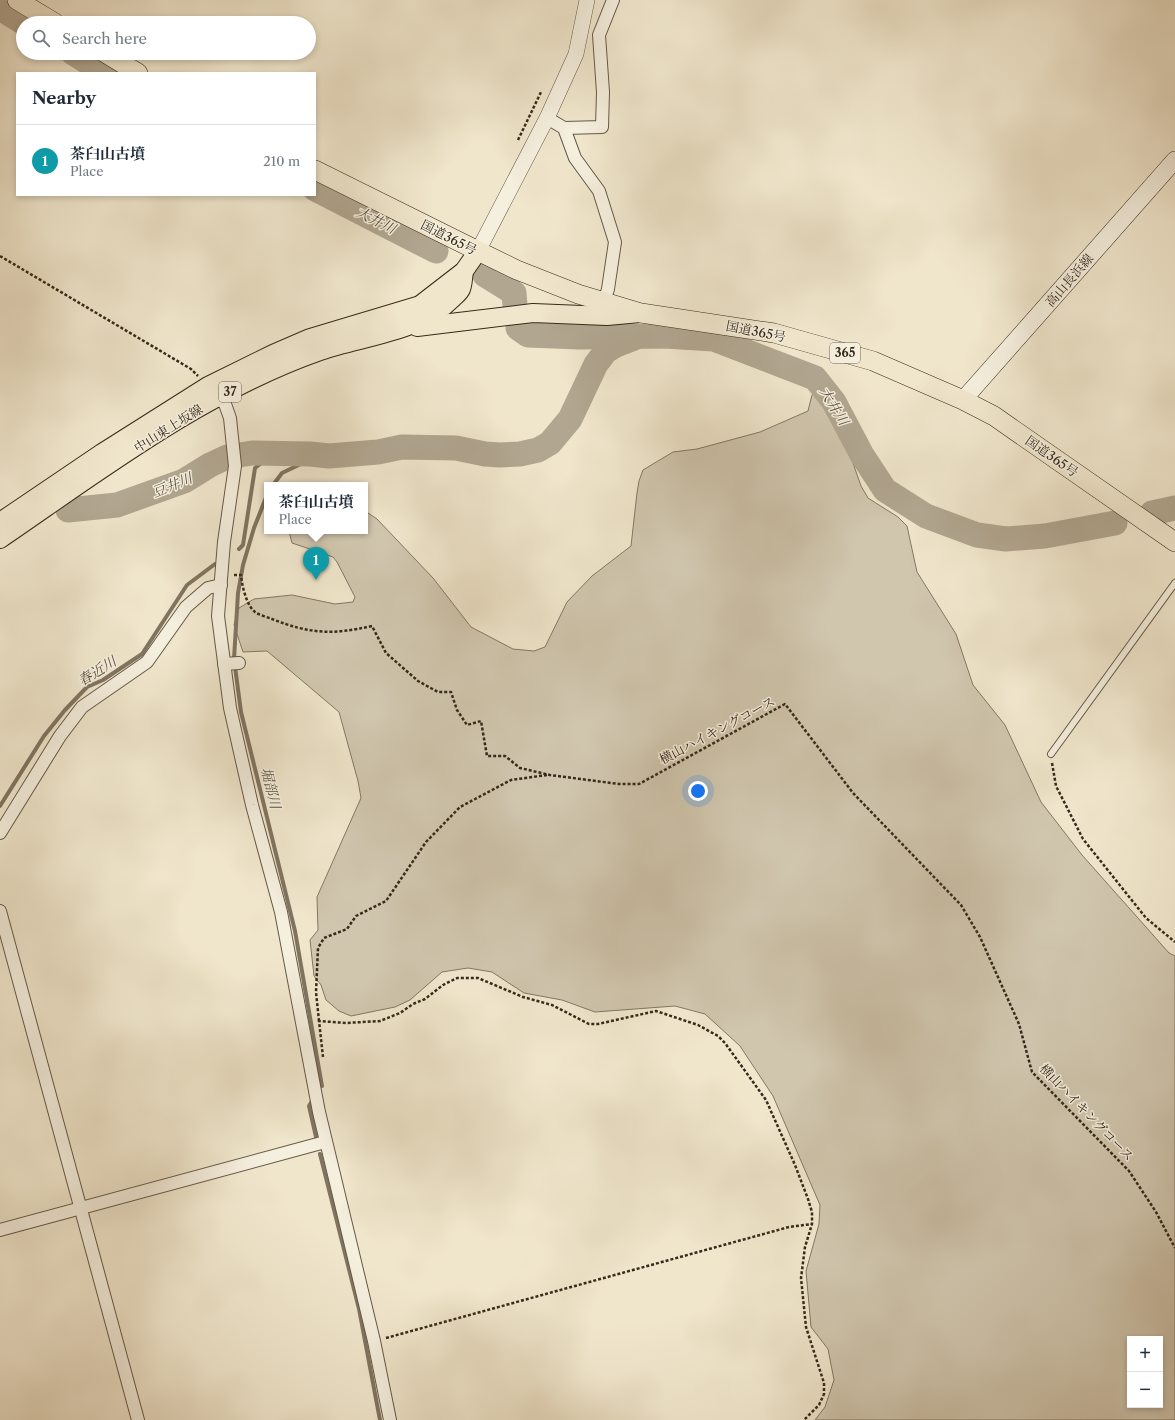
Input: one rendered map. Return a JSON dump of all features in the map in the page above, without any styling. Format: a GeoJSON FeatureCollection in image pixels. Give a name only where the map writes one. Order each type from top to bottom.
{"type":"FeatureCollection","features":[{"type":"Feature","properties":{"kind":"highway"},"geometry":{"type":"LineString","coordinates":[[16,0],[43,16]]}},
{"type":"Feature","properties":{"kind":"highway"},"geometry":{"type":"LineString","coordinates":[[117,60],[136,72]]}},
{"type":"Feature","properties":{"kind":"highway","name":"国道365号"},"geometry":{"type":"LineString","coordinates":[[316,171],[478,252],[578,294],[641,313],[774,333],[873,361],[963,400],[994,416],[1175,542]]}},
{"type":"Feature","properties":{"kind":"main road","name":"高山長浜線"},"geometry":{"type":"LineString","coordinates":[[963,400],[1175,160]]}},
{"type":"Feature","properties":{"kind":"main road","name":"中山東上坂線"},"geometry":{"type":"LineString","coordinates":[[0,522],[102,453],[213,392],[274,354],[310,338],[420,305],[464,271],[478,252]]}},
{"type":"Feature","properties":{"kind":"main road","name":"中山東上坂線"},"geometry":{"type":"LineString","coordinates":[[0,540],[180,419],[213,392],[320,351],[401,328],[422,320],[450,302],[461,290],[464,271]]}},
{"type":"Feature","properties":{"kind":"main road"},"geometry":{"type":"LineString","coordinates":[[401,328],[533,313],[607,316],[641,313]]}},
{"type":"Feature","properties":{"kind":"street"},"geometry":{"type":"LineString","coordinates":[[478,252],[547,118],[576,54],[587,0]]}},
{"type":"Feature","properties":{"kind":"street"},"geometry":{"type":"LineString","coordinates":[[547,118],[564,128],[602,127],[603,92],[599,35],[613,0]]}},
{"type":"Feature","properties":{"kind":"street"},"geometry":{"type":"LineString","coordinates":[[564,128],[575,158],[599,190],[615,242],[608,289],[604,302]]}},
{"type":"Feature","properties":{"kind":"street"},"geometry":{"type":"LineString","coordinates":[[213,392],[225,404],[230,418],[235,466],[224,542],[218,616],[231,664],[230,708],[252,805],[281,912],[325,1142],[374,1341],[390,1420]]}},
{"type":"Feature","properties":{"kind":"street"},"geometry":{"type":"LineString","coordinates":[[0,834],[60,736],[82,706],[147,662],[186,607],[208,588],[221,580]]}},
{"type":"Feature","properties":{"kind":"street"},"geometry":{"type":"LineString","coordinates":[[0,912],[138,1420]]}},
{"type":"Feature","properties":{"kind":"street"},"geometry":{"type":"LineString","coordinates":[[0,1230],[325,1142]]}},
{"type":"Feature","properties":{"kind":"lane"},"geometry":{"type":"LineString","coordinates":[[1051,754],[1175,582]]}},
{"type":"Feature","properties":{"kind":"path"},"geometry":{"type":"LineString","coordinates":[[516,142],[545,85]]}},
{"type":"Feature","properties":{"kind":"path"},"geometry":{"type":"LineString","coordinates":[[0,256],[191,369],[213,392]]}},
{"type":"Feature","properties":{"kind":"path","name":"横山ハイキングコース"},"geometry":{"type":"LineString","coordinates":[[221,580],[241,575],[243,590],[254,612],[300,629],[332,633],[372,626],[386,653],[418,681],[438,692],[451,692],[457,710],[467,725],[481,721],[487,756],[505,756],[520,768],[550,775],[619,784],[638,784],[785,704],[853,793],[961,905],[980,937],[1020,1024],[1032,1072],[1129,1171],[1156,1212],[1175,1248]]}},
{"type":"Feature","properties":{"kind":"path"},"geometry":{"type":"LineString","coordinates":[[1051,754],[1056,786],[1083,839],[1146,918],[1175,942]]}},
{"type":"Feature","properties":{"kind":"path"},"geometry":{"type":"LineString","coordinates":[[324,1063],[316,992],[318,948],[324,938],[347,929],[356,916],[386,900],[426,842],[460,807],[511,780],[550,775]]}},
{"type":"Feature","properties":{"kind":"path"},"geometry":{"type":"LineString","coordinates":[[319,1021],[353,1023],[380,1020],[400,1013],[413,1004],[425,999],[443,985],[457,978],[478,978],[523,997],[552,1005],[589,1024],[598,1024],[656,1011],[698,1025],[718,1036],[744,1068],[766,1100],[808,1199],[812,1224],[805,1247],[801,1278],[806,1327],[824,1383],[824,1394],[819,1405],[804,1420]]}},
{"type":"Feature","properties":{"kind":"path"},"geometry":{"type":"LineString","coordinates":[[374,1341],[406,1334],[789,1227],[812,1224]]}},
{"type":"Feature","properties":{"kind":"shaded area"},"geometry":{"type":"Polygon","coordinates":[[[820,388],[832,388],[841,396],[848,410],[853,463],[861,486],[868,498],[898,517],[907,526],[917,572],[956,634],[973,685],[1005,725],[1041,802],[1082,855],[1169,953],[1175,956],[1175,1420],[815,1420],[825,1407],[834,1380],[828,1349],[811,1327],[806,1271],[819,1224],[820,1205],[773,1096],[740,1046],[705,1014],[675,1006],[595,1012],[562,1000],[524,993],[492,972],[468,968],[442,972],[410,1000],[395,1007],[351,1016],[339,1011],[326,1000],[321,985],[314,976],[310,940],[318,930],[317,897],[361,798],[358,781],[339,712],[267,651],[243,652],[234,625],[239,608],[254,599],[292,595],[335,604],[353,602],[355,597],[333,557],[292,543],[290,534],[368,534],[368,513],[377,519],[433,578],[471,627],[513,649],[534,651],[545,647],[567,602],[592,576],[631,546],[637,493],[643,470],[673,452],[697,449],[760,432],[808,411],[812,395],[820,388]]]}},
{"type":"Feature","properties":{"kind":"waterway","name":"大井川"},"geometry":{"type":"LineString","coordinates":[[0,8],[16,18]]}},
{"type":"Feature","properties":{"kind":"waterway","name":"大井川"},"geometry":{"type":"LineString","coordinates":[[84,60],[103,72]]}},
{"type":"Feature","properties":{"kind":"waterway","name":"大井川"},"geometry":{"type":"LineString","coordinates":[[316,190],[436,251]]}},
{"type":"Feature","properties":{"kind":"waterway","name":"大井川"},"geometry":{"type":"LineString","coordinates":[[485,275],[514,293],[515,306]]}},
{"type":"Feature","properties":{"kind":"waterway","name":"大井川"},"geometry":{"type":"LineString","coordinates":[[518,328],[528,335],[579,337],[665,336],[714,339],[815,378],[834,402],[862,455],[885,490],[926,516],[977,535],[1006,539],[1045,536],[1115,523]]}},
{"type":"Feature","properties":{"kind":"waterway","name":"豆井川"},"geometry":{"type":"LineString","coordinates":[[68,510],[117,505],[184,481],[210,465],[227,457],[252,453],[310,454],[329,456],[378,452],[402,447],[456,448],[485,454],[500,455],[520,454],[538,450],[550,443],[570,419],[596,364],[606,351],[616,345],[634,338]]}},
{"type":"Feature","properties":{"kind":"waterway","name":"春近川"},"geometry":{"type":"LineString","coordinates":[[239,549],[243,545],[255,468],[273,454]]}},
{"type":"Feature","properties":{"kind":"waterway","name":"堀部川"},"geometry":{"type":"LineString","coordinates":[[275,482],[282,473],[309,460],[310,454]]}},
{"type":"Feature","properties":{"kind":"waterway","name":"堀部川"},"geometry":{"type":"LineString","coordinates":[[264,503],[254,528],[243,565],[238,593],[234,659],[241,712],[295,931],[322,1086]]}},
{"type":"Feature","properties":{"kind":"waterway","name":"大井川"},"geometry":{"type":"LineString","coordinates":[[1152,513],[1175,508]]}},
{"type":"Feature","properties":{"kind":"waterway","name":"春近川"},"geometry":{"type":"LineString","coordinates":[[0,806],[44,736],[65,710],[87,687],[103,680],[142,654],[187,585],[215,564]]}},
{"type":"Feature","properties":{"kind":"waterway","name":"堀部川"},"geometry":{"type":"LineString","coordinates":[[312,1101],[309,1106],[316,1137]]}},
{"type":"Feature","properties":{"kind":"waterway"},"geometry":{"type":"LineString","coordinates":[[320,1154],[359,1309],[380,1420]]}},
{"type":"Feature","properties":{"kind":"place","name":"茶臼山古墳"},"geometry":{"type":"Point","coordinates":[316,580]}}]}
